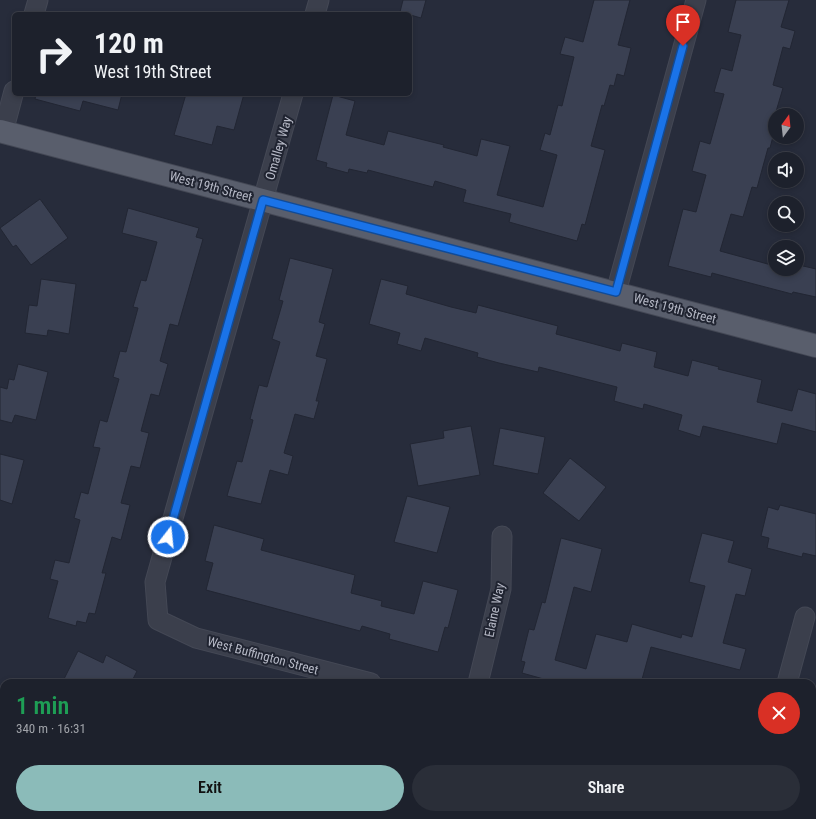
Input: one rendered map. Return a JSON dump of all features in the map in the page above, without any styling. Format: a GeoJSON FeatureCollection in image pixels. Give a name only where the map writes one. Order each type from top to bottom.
{"type":"FeatureCollection","features":[{"type":"Feature","properties":{"kind":"main road","name":"West 19th Street"},"geometry":{"type":"LineString","coordinates":[[1,131],[816,346]]}},
{"type":"Feature","properties":{"kind":"street"},"geometry":{"type":"LineString","coordinates":[[35,12],[38,0]]}},
{"type":"Feature","properties":{"kind":"street"},"geometry":{"type":"LineString","coordinates":[[316,12],[319,0]]}},
{"type":"Feature","properties":{"kind":"street"},"geometry":{"type":"LineString","coordinates":[[616,292],[696,0]]}},
{"type":"Feature","properties":{"kind":"street"},"geometry":{"type":"LineString","coordinates":[[1,131],[12,96]]}},
{"type":"Feature","properties":{"kind":"street","name":"Omalley Way"},"geometry":{"type":"LineString","coordinates":[[158,620],[155,582],[292,96]]}},
{"type":"Feature","properties":{"kind":"street","name":"Elaine Way"},"geometry":{"type":"LineString","coordinates":[[479,679],[501,589],[502,536]]}},
{"type":"Feature","properties":{"kind":"street"},"geometry":{"type":"LineString","coordinates":[[788,679],[805,617]]}},
{"type":"Feature","properties":{"kind":"street","name":"West Buffington Street"},"geometry":{"type":"LineString","coordinates":[[158,620],[196,638],[355,679]]}},
{"type":"Feature","properties":{"kind":"building"},"geometry":{"type":"Polygon","coordinates":[[[403,0],[426,0],[421,18],[412,15],[412,12],[400,12],[403,0]]]}},
{"type":"Feature","properties":{"kind":"building"},"geometry":{"type":"Polygon","coordinates":[[[594,0],[630,0],[618,45],[631,48],[624,76],[617,74],[614,86],[610,85],[604,106],[602,105],[591,146],[605,150],[585,225],[582,224],[577,241],[509,222],[511,214],[463,202],[466,190],[435,181],[433,187],[368,170],[367,173],[349,169],[348,173],[326,167],[327,163],[316,160],[333,96],[337,96],[355,101],[346,135],[384,145],[388,131],[444,145],[443,147],[477,156],[481,139],[510,146],[497,195],[543,207],[557,155],[540,150],[545,133],[550,135],[558,105],[562,106],[574,57],[560,54],[565,37],[583,42],[594,0]]]}},
{"type":"Feature","properties":{"kind":"building"},"geometry":{"type":"Polygon","coordinates":[[[736,0],[789,0],[781,27],[795,31],[790,49],[783,47],[773,85],[783,88],[777,108],[768,108],[768,144],[771,144],[770,148],[768,148],[757,188],[752,187],[743,217],[731,214],[720,251],[768,264],[768,276],[804,276],[804,266],[816,269],[816,297],[793,292],[792,294],[712,273],[711,277],[668,266],[683,209],[696,212],[706,175],[692,171],[700,141],[710,144],[724,94],[714,92],[721,68],[732,71],[741,35],[728,32],[736,0]]]}},
{"type":"Feature","properties":{"kind":"building"},"geometry":{"type":"Polygon","coordinates":[[[36,96],[122,96],[118,110],[83,101],[80,111],[35,99],[36,96]]]}},
{"type":"Feature","properties":{"kind":"building"},"geometry":{"type":"Polygon","coordinates":[[[185,96],[243,96],[234,130],[217,126],[212,145],[174,135],[185,96]]]}},
{"type":"Feature","properties":{"kind":"building"},"geometry":{"type":"Polygon","coordinates":[[[40,199],[68,238],[31,265],[16,245],[13,247],[0,228],[40,199]]]}},
{"type":"Feature","properties":{"kind":"building"},"geometry":{"type":"Polygon","coordinates":[[[128,208],[199,228],[196,237],[203,239],[178,326],[170,324],[160,361],[168,364],[159,396],[151,394],[141,431],[149,433],[140,468],[131,466],[121,503],[130,505],[121,540],[112,537],[102,573],[106,573],[95,614],[89,613],[86,623],[77,621],[76,626],[48,618],[58,581],[50,579],[55,560],[69,563],[80,520],[74,518],[81,492],[88,494],[100,448],[93,447],[100,420],[107,422],[119,379],[113,377],[120,351],[126,352],[138,308],[133,307],[141,280],[146,281],[157,242],[122,233],[128,208]]]}},
{"type":"Feature","properties":{"kind":"building"},"geometry":{"type":"Polygon","coordinates":[[[290,258],[333,269],[319,322],[325,324],[316,356],[327,359],[316,401],[319,401],[314,419],[295,414],[284,453],[293,456],[288,475],[270,470],[261,504],[227,496],[237,461],[242,462],[253,420],[250,419],[259,385],[267,387],[280,342],[272,339],[283,301],[279,300],[290,258]]]}},
{"type":"Feature","properties":{"kind":"building"},"geometry":{"type":"Polygon","coordinates":[[[41,279],[76,284],[69,334],[48,330],[47,336],[25,333],[29,305],[37,306],[41,279]]]}},
{"type":"Feature","properties":{"kind":"building"},"geometry":{"type":"Polygon","coordinates":[[[381,279],[408,286],[406,294],[451,307],[476,313],[478,305],[558,326],[556,334],[620,351],[622,343],[657,352],[654,367],[688,376],[692,360],[719,367],[718,369],[762,380],[757,402],[792,411],[798,389],[816,394],[816,432],[782,423],[777,444],[703,426],[700,437],[678,430],[682,415],[644,404],[643,409],[614,401],[617,387],[539,367],[538,372],[499,363],[477,357],[478,353],[425,338],[421,351],[397,344],[400,333],[369,324],[381,279]]]}},
{"type":"Feature","properties":{"kind":"building"},"geometry":{"type":"Polygon","coordinates":[[[18,364],[48,372],[36,420],[15,415],[12,423],[0,420],[0,387],[7,389],[9,379],[14,380],[18,364]]]}},
{"type":"Feature","properties":{"kind":"building"},"geometry":{"type":"Polygon","coordinates":[[[471,426],[480,475],[418,486],[410,444],[444,438],[443,431],[471,426]]]}},
{"type":"Feature","properties":{"kind":"building"},"geometry":{"type":"Polygon","coordinates":[[[500,428],[545,437],[538,474],[493,465],[500,428]]]}},
{"type":"Feature","properties":{"kind":"building"},"geometry":{"type":"Polygon","coordinates":[[[0,454],[24,460],[12,504],[0,500],[0,454]]]}},
{"type":"Feature","properties":{"kind":"building"},"geometry":{"type":"Polygon","coordinates":[[[570,458],[606,487],[579,521],[543,493],[570,458]]]}},
{"type":"Feature","properties":{"kind":"building"},"geometry":{"type":"Polygon","coordinates":[[[407,496],[450,507],[437,553],[394,542],[407,496]]]}},
{"type":"Feature","properties":{"kind":"building"},"geometry":{"type":"Polygon","coordinates":[[[780,505],[816,514],[816,556],[803,553],[802,557],[767,548],[769,538],[761,536],[768,507],[778,510],[780,505]]]}},
{"type":"Feature","properties":{"kind":"building"},"geometry":{"type":"Polygon","coordinates":[[[214,525],[264,539],[261,550],[355,575],[351,593],[382,601],[381,606],[414,614],[423,581],[458,590],[448,628],[445,627],[438,652],[389,639],[390,634],[362,626],[360,631],[206,590],[213,563],[205,561],[214,525]]]}},
{"type":"Feature","properties":{"kind":"building"},"geometry":{"type":"Polygon","coordinates":[[[702,533],[734,541],[728,562],[752,569],[745,596],[736,594],[723,643],[746,649],[740,670],[651,647],[642,679],[544,679],[522,673],[525,662],[521,661],[529,629],[534,630],[542,602],[545,603],[561,538],[602,549],[591,592],[574,587],[555,660],[586,669],[596,634],[627,642],[632,624],[681,638],[682,634],[692,637],[705,586],[689,582],[702,533]]]}},
{"type":"Feature","properties":{"kind":"building"},"geometry":{"type":"Polygon","coordinates":[[[78,651],[103,663],[106,655],[137,671],[133,679],[64,679],[78,651]]]}},
{"type":"Feature","properties":{"kind":"route"},"geometry":{"type":"LineString","coordinates":[[168,537],[263,200],[616,292],[683,46]]}}]}
